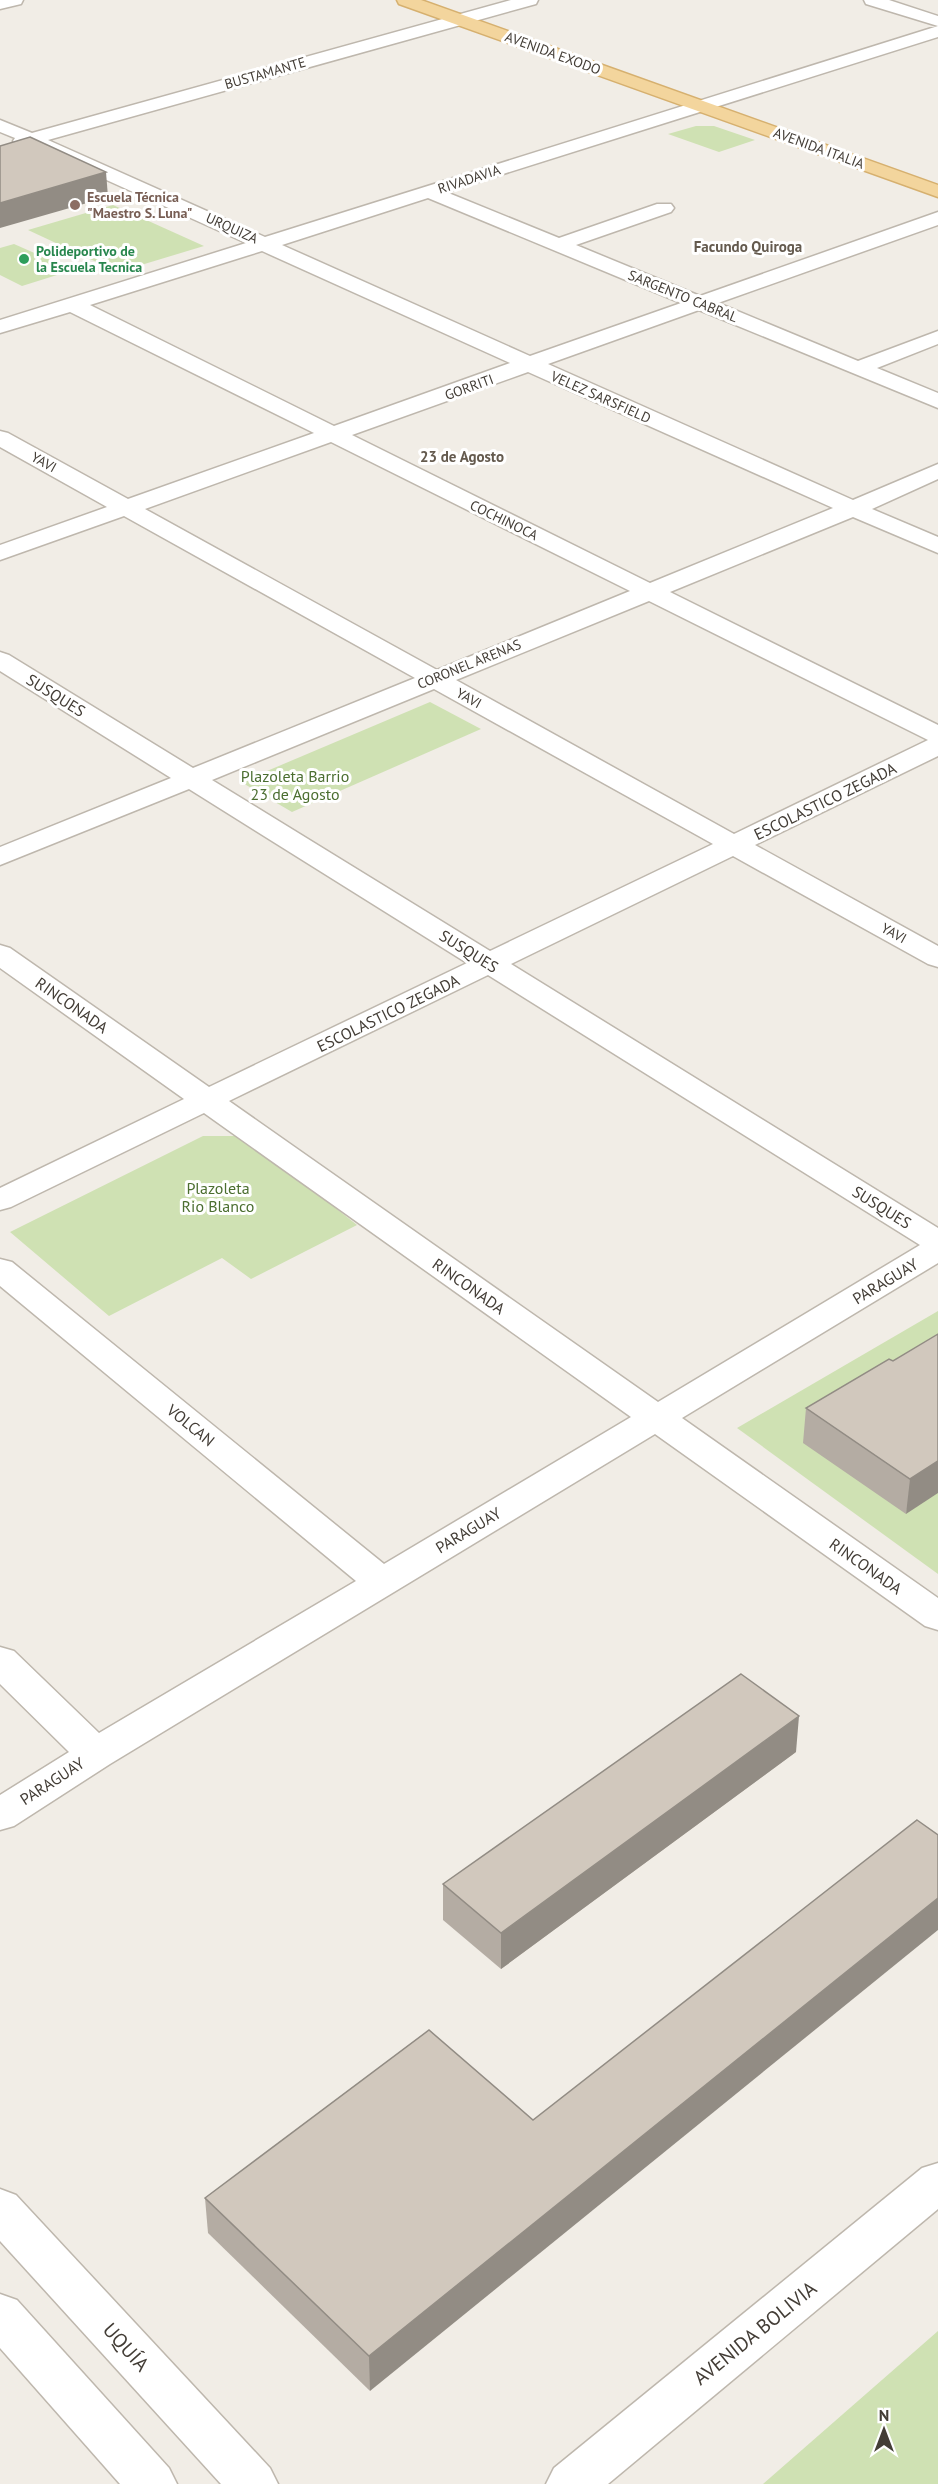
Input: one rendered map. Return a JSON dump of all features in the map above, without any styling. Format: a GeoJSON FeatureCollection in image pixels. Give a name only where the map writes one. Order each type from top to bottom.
{"type":"FeatureCollection","features":[{"type":"Feature","properties":{"kind":"main road","name":"AVENIDA EXODO"},"geometry":{"type":"LineString","coordinates":[[405,0],[701,106]]}},
{"type":"Feature","properties":{"kind":"main road","name":"AVENIDA ITALIA"},"geometry":{"type":"LineString","coordinates":[[701,106],[938,191]]}},
{"type":"Feature","properties":{"kind":"street"},"geometry":{"type":"LineString","coordinates":[[0,4],[15,0]]}},
{"type":"Feature","properties":{"kind":"street","name":"BUSTAMANTE"},"geometry":{"type":"LineString","coordinates":[[0,147],[530,0]]}},
{"type":"Feature","properties":{"kind":"street"},"geometry":{"type":"LineString","coordinates":[[872,0],[938,21]]}},
{"type":"Feature","properties":{"kind":"street","name":"RIVADAVIA"},"geometry":{"type":"LineString","coordinates":[[0,327],[938,31]]}},
{"type":"Feature","properties":{"kind":"street","name":"URQUIZA"},"geometry":{"type":"LineString","coordinates":[[0,124],[266,243]]}},
{"type":"Feature","properties":{"kind":"street","name":"SARGENTO CABRAL"},"geometry":{"type":"LineString","coordinates":[[429,192],[938,400]]}},
{"type":"Feature","properties":{"kind":"street"},"geometry":{"type":"LineString","coordinates":[[558,245],[664,208]]}},
{"type":"Feature","properties":{"kind":"street","name":"GORRITI"},"geometry":{"type":"LineString","coordinates":[[0,553],[938,218]]}},
{"type":"Feature","properties":{"kind":"street","name":"VELEZ SARSFIELD"},"geometry":{"type":"LineString","coordinates":[[266,243],[530,365],[938,546]]}},
{"type":"Feature","properties":{"kind":"street","name":"COCHINOCA"},"geometry":{"type":"LineString","coordinates":[[71,304],[938,735]]}},
{"type":"Feature","properties":{"kind":"street"},"geometry":{"type":"LineString","coordinates":[[859,368],[938,338]]}},
{"type":"Feature","properties":{"kind":"street","name":"YAVI"},"geometry":{"type":"LineString","coordinates":[[0,438],[938,957]]}},
{"type":"Feature","properties":{"kind":"street","name":"CORONEL ARENAS"},"geometry":{"type":"LineString","coordinates":[[0,857],[938,471]]}},
{"type":"Feature","properties":{"kind":"street","name":"SUSQUES"},"geometry":{"type":"LineString","coordinates":[[0,660],[938,1242]]}},
{"type":"Feature","properties":{"kind":"street","name":"ESCOLASTICO ZEGADA"},"geometry":{"type":"LineString","coordinates":[[0,1200],[938,746]]}},
{"type":"Feature","properties":{"kind":"street","name":"RINCONADA"},"geometry":{"type":"LineString","coordinates":[[0,954],[938,1617]]}},
{"type":"Feature","properties":{"kind":"street","name":"PARAGUAY"},"geometry":{"type":"LineString","coordinates":[[0,1815],[96,1754],[938,1249]]}},
{"type":"Feature","properties":{"kind":"street","name":"VOLCAN"},"geometry":{"type":"LineString","coordinates":[[0,1269],[382,1582]]}},
{"type":"Feature","properties":{"kind":"street"},"geometry":{"type":"LineString","coordinates":[[0,1661],[96,1754]]}},
{"type":"Feature","properties":{"kind":"street","name":"AVENIDA BOLIVIA"},"geometry":{"type":"LineString","coordinates":[[571,2484],[938,2182]]}},
{"type":"Feature","properties":{"kind":"street","name":"UQUÍA"},"geometry":{"type":"LineString","coordinates":[[0,2209],[254,2484]]}},
{"type":"Feature","properties":{"kind":"street"},"geometry":{"type":"LineString","coordinates":[[0,2315],[152,2484]]}},
{"type":"Feature","properties":{"kind":"green space"},"geometry":{"type":"Polygon","coordinates":[[[696,126],[714,126],[755,140],[719,152],[668,134],[696,126]]]}},
{"type":"Feature","properties":{"kind":"green space"},"geometry":{"type":"Polygon","coordinates":[[[113,205],[204,246],[118,272],[28,230],[113,205]]]}},
{"type":"Feature","properties":{"kind":"green space","name":"Polideportivo de la Escuela Tecnica"},"geometry":{"type":"Polygon","coordinates":[[[14,244],[73,270],[22,286],[0,275],[0,248],[14,244]]]}},
{"type":"Feature","properties":{"kind":"green space","name":"Plazoleta Barrio 23 de Agosto"},"geometry":{"type":"Polygon","coordinates":[[[430,702],[481,729],[292,812],[241,782],[430,702]]]}},
{"type":"Feature","properties":{"kind":"green space","name":"Plazoleta Rio Blanco"},"geometry":{"type":"Polygon","coordinates":[[[203,1136],[245,1136],[357,1225],[251,1279],[222,1258],[109,1316],[10,1232],[203,1136]]]}},
{"type":"Feature","properties":{"kind":"green space"},"geometry":{"type":"Polygon","coordinates":[[[938,1311],[938,1574],[737,1428],[938,1311]]]}},
{"type":"Feature","properties":{"kind":"green space"},"geometry":{"type":"Polygon","coordinates":[[[938,2331],[938,2484],[763,2484],[938,2331]]]}},
{"type":"Feature","properties":{"kind":"building"},"geometry":{"type":"Polygon","coordinates":[[[30,137],[106,172],[0,203],[0,146],[30,137]]]}},
{"type":"Feature","properties":{"kind":"building"},"geometry":{"type":"Polygon","coordinates":[[[938,1334],[938,1461],[910,1479],[806,1408],[889,1359],[893,1361],[938,1334]]]}},
{"type":"Feature","properties":{"kind":"building"},"geometry":{"type":"Polygon","coordinates":[[[741,1674],[799,1716],[501,1933],[443,1884],[741,1674]]]}},
{"type":"Feature","properties":{"kind":"building"},"geometry":{"type":"Polygon","coordinates":[[[917,1820],[938,1835],[938,1898],[369,2356],[205,2198],[429,2030],[533,2120],[917,1820]]]}},
{"type":"Feature","properties":{"kind":"place","name":"Escuela Técnica \"Maestro S. Luna\""},"geometry":{"type":"Point","coordinates":[75,205]}},
{"type":"Feature","properties":{"kind":"place","name":"Polideportivo de la Escuela Tecnica"},"geometry":{"type":"Point","coordinates":[24,259]}},
{"type":"Feature","properties":{"kind":"district","name":"Facundo Quiroga"},"geometry":{"type":"Point","coordinates":[748,246]}},
{"type":"Feature","properties":{"kind":"district","name":"23 de Agosto"},"geometry":{"type":"Point","coordinates":[462,456]}}]}
